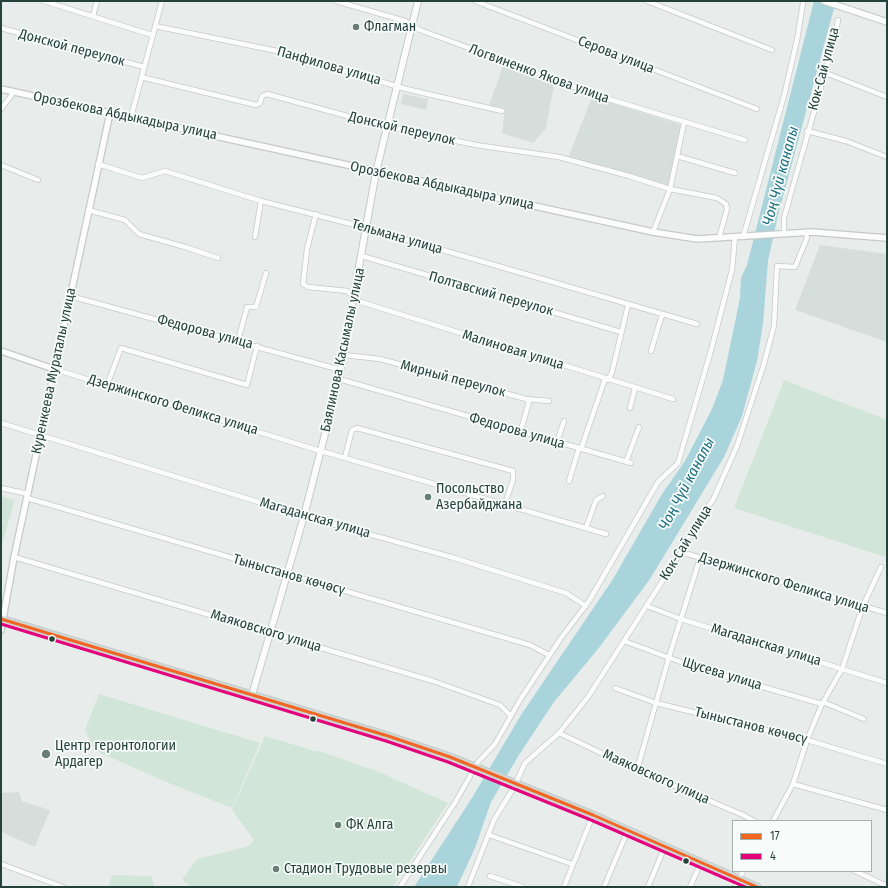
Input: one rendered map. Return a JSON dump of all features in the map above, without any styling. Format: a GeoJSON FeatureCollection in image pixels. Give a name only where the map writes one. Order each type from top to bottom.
{"type":"FeatureCollection","features":[{"type":"Feature","properties":{"kind":"main road","name":"Баялинова Касымалы улица"},"geometry":{"type":"LineString","coordinates":[[252,695],[304,516],[339,379],[376,172],[418,1]]}},
{"type":"Feature","properties":{"kind":"main road"},"geometry":{"type":"LineString","coordinates":[[824,1],[842,5],[887,22]]}},
{"type":"Feature","properties":{"kind":"main road"},"geometry":{"type":"LineString","coordinates":[[2,619],[388,736],[475,767],[593,815],[757,887]]}},
{"type":"Feature","properties":{"kind":"street"},"geometry":{"type":"LineString","coordinates":[[44,1],[152,35]]}},
{"type":"Feature","properties":{"kind":"street"},"geometry":{"type":"LineString","coordinates":[[93,16],[97,1]]}},
{"type":"Feature","properties":{"kind":"street"},"geometry":{"type":"LineString","coordinates":[[131,117],[162,1]]}},
{"type":"Feature","properties":{"kind":"street","name":"Логвиненко Якова улица"},"geometry":{"type":"LineString","coordinates":[[336,1],[405,21],[412,26],[602,97],[684,123],[745,140]]}},
{"type":"Feature","properties":{"kind":"street","name":"Серова улица"},"geometry":{"type":"LineString","coordinates":[[475,1],[757,109]]}},
{"type":"Feature","properties":{"kind":"street"},"geometry":{"type":"LineString","coordinates":[[646,1],[772,50]]}},
{"type":"Feature","properties":{"kind":"street"},"geometry":{"type":"LineString","coordinates":[[745,237],[784,96],[797,40],[803,3]]}},
{"type":"Feature","properties":{"kind":"street","name":"Кок-Сай улица"},"geometry":{"type":"LineString","coordinates":[[782,234],[784,218],[823,72],[834,41],[838,20]]}},
{"type":"Feature","properties":{"kind":"street","name":"Панфилова улица"},"geometry":{"type":"LineString","coordinates":[[155,26],[277,51],[406,89],[502,111]]}},
{"type":"Feature","properties":{"kind":"street","name":"Донской переулок"},"geometry":{"type":"LineString","coordinates":[[1,28],[144,67]]}},
{"type":"Feature","properties":{"kind":"street"},"geometry":{"type":"LineString","coordinates":[[823,72],[887,97]]}},
{"type":"Feature","properties":{"kind":"street","name":"Донской переулок"},"geometry":{"type":"LineString","coordinates":[[141,77],[256,105],[260,103],[262,96],[267,94],[387,127],[476,145],[559,158],[629,176],[670,189],[711,196],[726,204],[727,209],[720,238]]}},
{"type":"Feature","properties":{"kind":"street","name":"Орозбекова Абдыкадыра улица"},"geometry":{"type":"LineString","coordinates":[[1,89],[653,232],[697,238],[745,237],[806,232],[827,232],[887,238]]}},
{"type":"Feature","properties":{"kind":"street"},"geometry":{"type":"LineString","coordinates":[[1,109],[14,92]]}},
{"type":"Feature","properties":{"kind":"street","name":"Куренкеева Мураталы улица"},"geometry":{"type":"LineString","coordinates":[[1,630],[14,557],[42,437],[54,369],[110,113]]}},
{"type":"Feature","properties":{"kind":"street"},"geometry":{"type":"LineString","coordinates":[[653,232],[670,189],[684,123]]}},
{"type":"Feature","properties":{"kind":"street"},"geometry":{"type":"LineString","coordinates":[[808,131],[846,141],[887,157]]}},
{"type":"Feature","properties":{"kind":"street"},"geometry":{"type":"LineString","coordinates":[[677,156],[735,173]]}},
{"type":"Feature","properties":{"kind":"street","name":"Тельмана улица"},"geometry":{"type":"LineString","coordinates":[[98,164],[142,178],[165,171],[261,201],[367,228],[697,324]]}},
{"type":"Feature","properties":{"kind":"street"},"geometry":{"type":"LineString","coordinates":[[1,165],[38,180]]}},
{"type":"Feature","properties":{"kind":"street"},"geometry":{"type":"LineString","coordinates":[[255,237],[261,201]]}},
{"type":"Feature","properties":{"kind":"street"},"geometry":{"type":"LineString","coordinates":[[88,210],[126,220],[139,234],[218,258]]}},
{"type":"Feature","properties":{"kind":"street","name":"Малиновая улица"},"geometry":{"type":"LineString","coordinates":[[316,214],[307,249],[303,284],[308,287],[347,291],[361,302],[673,399]]}},
{"type":"Feature","properties":{"kind":"street","name":"Кок-Сай улица"},"geometry":{"type":"LineString","coordinates":[[468,887],[494,820],[512,782],[525,763],[559,732],[588,697],[681,552],[697,522],[713,500],[737,446],[774,326],[777,266],[795,267],[806,238],[806,232]]}},
{"type":"Feature","properties":{"kind":"street"},"geometry":{"type":"LineString","coordinates":[[400,887],[456,801],[475,767],[495,744],[549,655],[586,606],[658,482],[678,463],[710,354],[732,270],[735,237]]}},
{"type":"Feature","properties":{"kind":"street","name":"Полтавский переулок"},"geometry":{"type":"LineString","coordinates":[[362,256],[621,332]]}},
{"type":"Feature","properties":{"kind":"street"},"geometry":{"type":"LineString","coordinates":[[238,341],[247,307],[256,307],[266,273]]}},
{"type":"Feature","properties":{"kind":"street","name":"Федорова улица"},"geometry":{"type":"LineString","coordinates":[[70,296],[258,346],[340,370]]}},
{"type":"Feature","properties":{"kind":"street","name":"Федорова улица"},"geometry":{"type":"LineString","coordinates":[[580,448],[606,379],[612,372],[628,305]]}},
{"type":"Feature","properties":{"kind":"street"},"geometry":{"type":"LineString","coordinates":[[651,351],[662,315]]}},
{"type":"Feature","properties":{"kind":"street"},"geometry":{"type":"LineString","coordinates":[[107,385],[121,348],[247,385],[258,346]]}},
{"type":"Feature","properties":{"kind":"street","name":"Дзержинского Феликса улица"},"geometry":{"type":"LineString","coordinates":[[1,351],[54,369],[606,534]]}},
{"type":"Feature","properties":{"kind":"street","name":"Мирный переулок"},"geometry":{"type":"LineString","coordinates":[[344,355],[380,359],[526,399],[549,401]]}},
{"type":"Feature","properties":{"kind":"street","name":"Федорова улица"},"geometry":{"type":"LineString","coordinates":[[339,379],[520,433],[580,448],[629,463],[639,427]]}},
{"type":"Feature","properties":{"kind":"street"},"geometry":{"type":"LineString","coordinates":[[630,408],[635,388]]}},
{"type":"Feature","properties":{"kind":"street"},"geometry":{"type":"LineString","coordinates":[[520,433],[529,402],[526,399]]}},
{"type":"Feature","properties":{"kind":"street"},"geometry":{"type":"LineString","coordinates":[[557,442],[564,421]]}},
{"type":"Feature","properties":{"kind":"street","name":"Магаданская улица"},"geometry":{"type":"LineString","coordinates":[[1,423],[42,437],[304,516],[451,557],[566,593],[586,606]]}},
{"type":"Feature","properties":{"kind":"street"},"geometry":{"type":"LineString","coordinates":[[345,457],[352,430],[357,428],[513,471],[513,480],[505,504]]}},
{"type":"Feature","properties":{"kind":"street"},"geometry":{"type":"LineString","coordinates":[[569,481],[580,448]]}},
{"type":"Feature","properties":{"kind":"street","name":"Тыныстанов көчөсү"},"geometry":{"type":"LineString","coordinates":[[1,488],[530,645],[549,655]]}},
{"type":"Feature","properties":{"kind":"street"},"geometry":{"type":"LineString","coordinates":[[586,528],[596,500],[603,496]]}},
{"type":"Feature","properties":{"kind":"street","name":"Дзержинского Феликса улица"},"geometry":{"type":"LineString","coordinates":[[681,552],[887,613]]}},
{"type":"Feature","properties":{"kind":"street","name":"Маяковского улица"},"geometry":{"type":"LineString","coordinates":[[14,557],[433,681],[500,705],[511,716]]}},
{"type":"Feature","properties":{"kind":"street"},"geometry":{"type":"LineString","coordinates":[[637,770],[669,657],[700,558]]}},
{"type":"Feature","properties":{"kind":"street"},"geometry":{"type":"LineString","coordinates":[[774,820],[793,784],[807,740],[822,703],[842,669],[863,606],[881,567]]}},
{"type":"Feature","properties":{"kind":"street","name":"Магаданская улица"},"geometry":{"type":"LineString","coordinates":[[647,606],[681,619],[887,682]]}},
{"type":"Feature","properties":{"kind":"street","name":"Щусева улица"},"geometry":{"type":"LineString","coordinates":[[624,641],[704,670],[822,703],[864,718]]}},
{"type":"Feature","properties":{"kind":"street","name":"Тыныстанов көчөсү"},"geometry":{"type":"LineString","coordinates":[[615,688],[656,703],[807,740],[887,764]]}},
{"type":"Feature","properties":{"kind":"street","name":"Маяковского улица"},"geometry":{"type":"LineString","coordinates":[[559,732],[637,770],[752,820]]}},
{"type":"Feature","properties":{"kind":"street"},"geometry":{"type":"LineString","coordinates":[[793,784],[887,810]]}},
{"type":"Feature","properties":{"kind":"street"},"geometry":{"type":"LineString","coordinates":[[564,887],[593,815]]}},
{"type":"Feature","properties":{"kind":"street"},"geometry":{"type":"LineString","coordinates":[[604,887],[628,830]]}},
{"type":"Feature","properties":{"kind":"street"},"geometry":{"type":"LineString","coordinates":[[489,835],[572,864]]}},
{"type":"Feature","properties":{"kind":"street"},"geometry":{"type":"LineString","coordinates":[[648,887],[665,846]]}},
{"type":"Feature","properties":{"kind":"street"},"geometry":{"type":"LineString","coordinates":[[690,887],[701,862]]}},
{"type":"Feature","properties":{"kind":"street"},"geometry":{"type":"LineString","coordinates":[[1,864],[63,887]]}},
{"type":"Feature","properties":{"kind":"street"},"geometry":{"type":"LineString","coordinates":[[735,887],[742,872]]}},
{"type":"Feature","properties":{"kind":"street"},"geometry":{"type":"LineString","coordinates":[[857,872],[887,886]]}},
{"type":"Feature","properties":{"kind":"street"},"geometry":{"type":"LineString","coordinates":[[490,876],[523,887]]}},
{"type":"Feature","properties":{"kind":"shaded area"},"geometry":{"type":"Polygon","coordinates":[[[503,66],[554,85],[546,128],[533,143],[502,133],[505,108],[489,105],[503,66]]]}},
{"type":"Feature","properties":{"kind":"shaded area"},"geometry":{"type":"Polygon","coordinates":[[[403,94],[428,99],[426,110],[401,104],[403,94]]]}},
{"type":"Feature","properties":{"kind":"shaded area"},"geometry":{"type":"Polygon","coordinates":[[[592,97],[682,125],[668,188],[568,158],[592,97]]]}},
{"type":"Feature","properties":{"kind":"shaded area"},"geometry":{"type":"Polygon","coordinates":[[[820,245],[887,254],[887,342],[795,310],[820,245]]]}},
{"type":"Feature","properties":{"kind":"shaded area"},"geometry":{"type":"Polygon","coordinates":[[[19,792],[22,801],[50,810],[35,847],[1,832],[1,793],[19,792]]]}},
{"type":"Feature","properties":{"kind":"green space"},"geometry":{"type":"Polygon","coordinates":[[[784,380],[887,420],[887,551],[885,557],[734,508],[784,380]]]}},
{"type":"Feature","properties":{"kind":"green space"},"geometry":{"type":"Polygon","coordinates":[[[1,496],[15,500],[2,544],[1,544],[1,496]]]}},
{"type":"Feature","properties":{"kind":"green space"},"geometry":{"type":"Polygon","coordinates":[[[99,694],[260,743],[232,808],[159,779],[94,750],[85,730],[99,694]]]}},
{"type":"Feature","properties":{"kind":"green space","name":"ФК Алга"},"geometry":{"type":"Polygon","coordinates":[[[265,736],[319,751],[379,772],[448,803],[393,887],[192,887],[182,880],[197,859],[249,846],[254,840],[232,810],[265,736]]]}},
{"type":"Feature","properties":{"kind":"green space"},"geometry":{"type":"Polygon","coordinates":[[[112,875],[152,876],[154,886],[109,887],[112,875]]]}},
{"type":"Feature","properties":{"kind":"water","name":"Чоң Чүй каналы"},"geometry":{"type":"Polygon","coordinates":[[[814,1],[836,1],[778,215],[768,261],[763,324],[757,361],[742,416],[724,457],[650,579],[598,649],[554,702],[519,755],[491,802],[475,848],[457,887],[414,887],[472,798],[521,715],[613,579],[662,494],[685,461],[712,409],[723,380],[740,298],[741,278],[747,265],[814,1]]]}},
{"type":"Feature","properties":{"kind":"transit line","name":"17"},"geometry":{"type":"LineString","coordinates":[[1,619],[388,736],[450,757],[593,815],[757,887]]}},
{"type":"Feature","properties":{"kind":"transit line","name":"4"},"geometry":{"type":"LineString","coordinates":[[1,624],[386,741],[448,762],[591,820],[745,887]]}},
{"type":"Feature","properties":{"kind":"place","name":"Флагман"},"geometry":{"type":"Point","coordinates":[356,27]}},
{"type":"Feature","properties":{"kind":"place","name":"Посольство Азербайджана"},"geometry":{"type":"Point","coordinates":[428,497]}},
{"type":"Feature","properties":{"kind":"place","name":"Центр геронтологии Ардагер"},"geometry":{"type":"Point","coordinates":[46,754]}},
{"type":"Feature","properties":{"kind":"place","name":"ФК Алга"},"geometry":{"type":"Point","coordinates":[338,825]}},
{"type":"Feature","properties":{"kind":"place","name":"Стадион Трудовые резервы"},"geometry":{"type":"Point","coordinates":[276,869]}}]}
